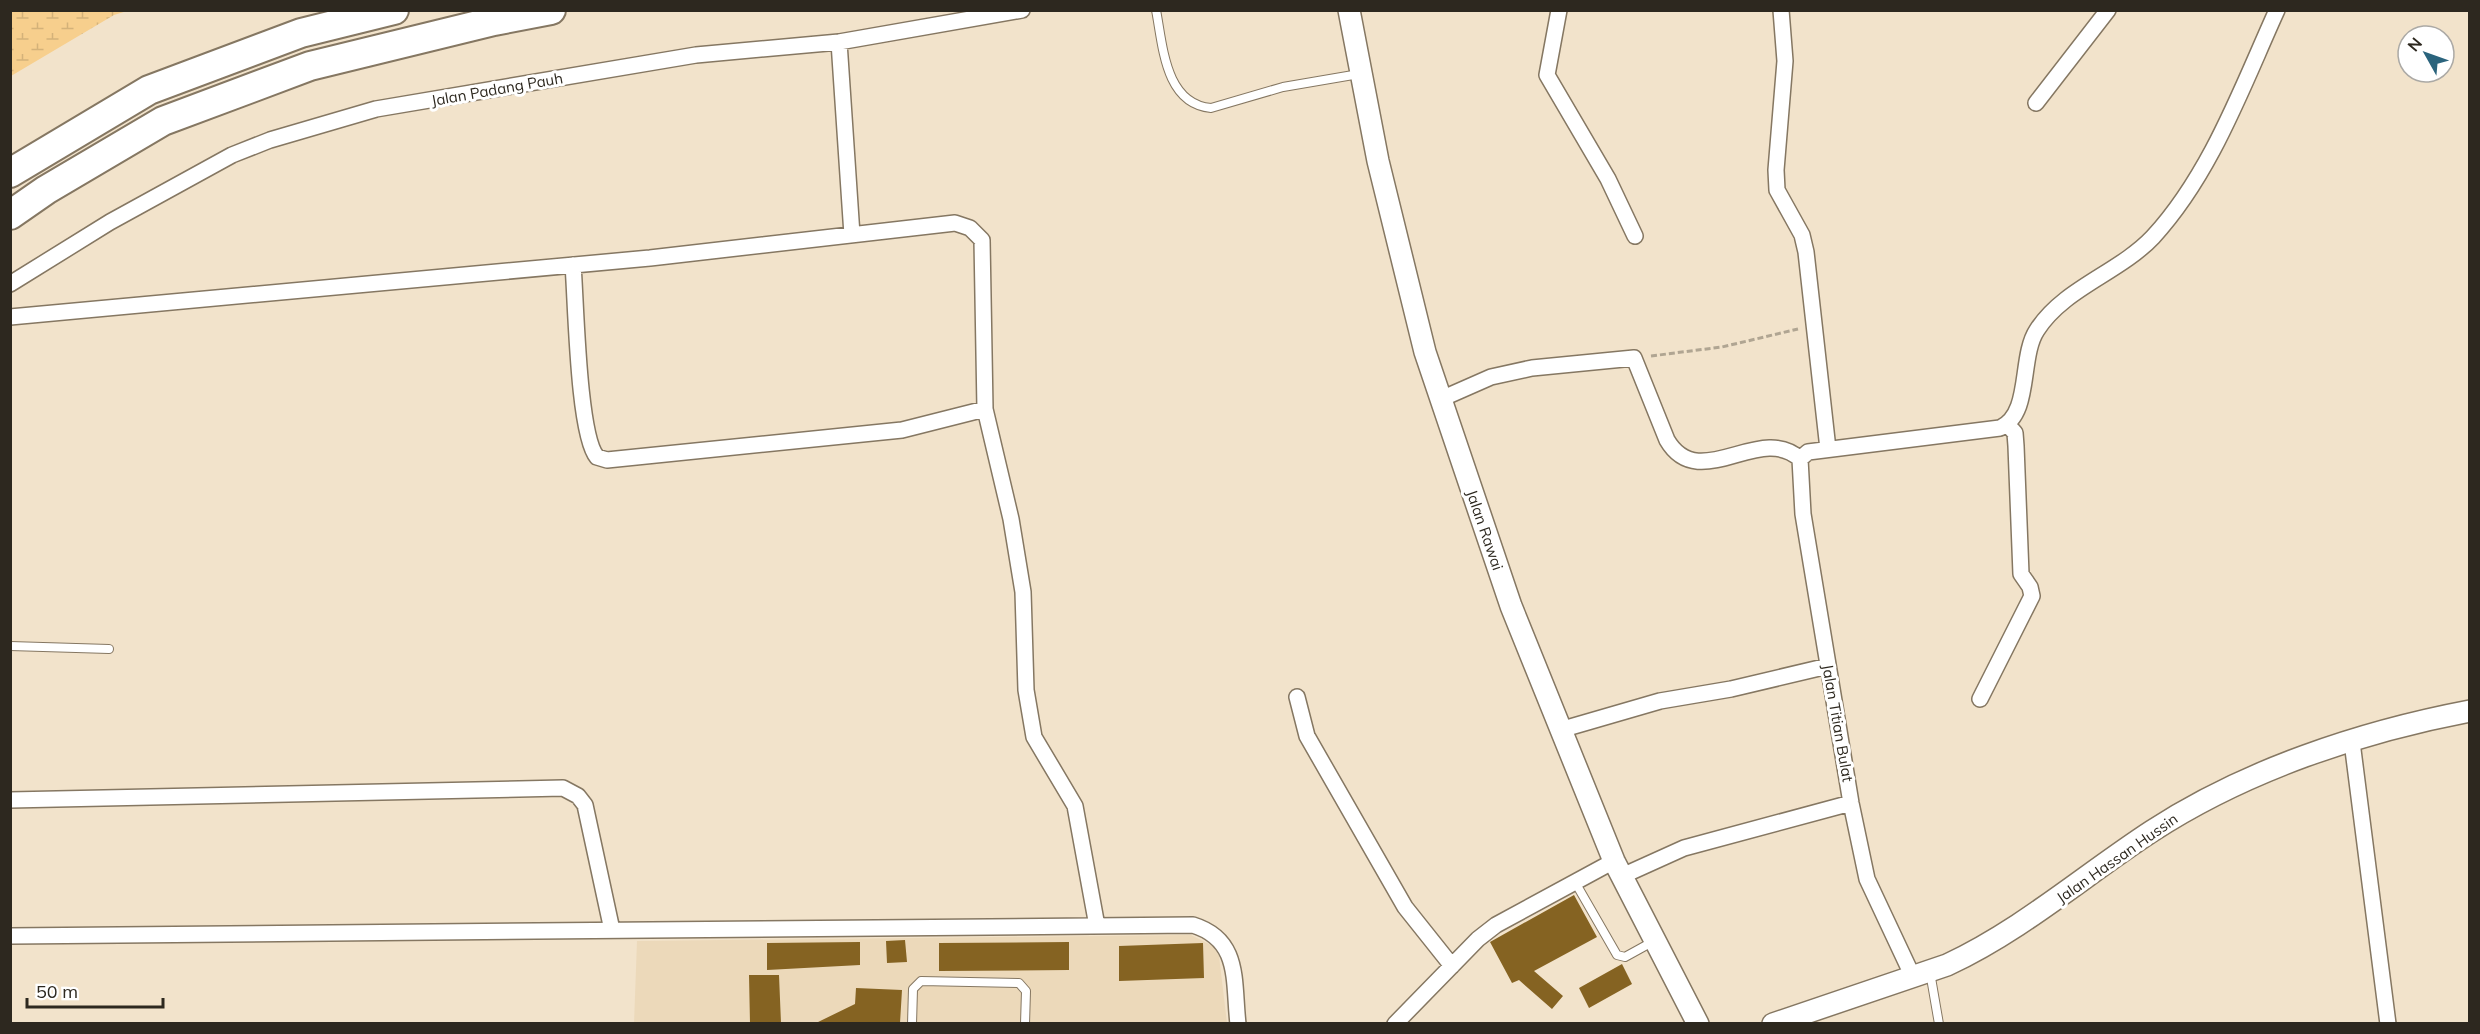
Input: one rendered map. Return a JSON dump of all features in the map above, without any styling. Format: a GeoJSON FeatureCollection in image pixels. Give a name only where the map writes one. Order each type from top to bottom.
{"type":"FeatureCollection","features":[{"type":"Feature","properties":{"kind":"highway"},"geometry":{"type":"LineString","coordinates":[[10,173],[149,90],[301,33],[394,10]]}},
{"type":"Feature","properties":{"kind":"highway"},"geometry":{"type":"LineString","coordinates":[[10,215],[46,190],[163,121],[310,66],[494,21],[551,10]]}},
{"type":"Feature","properties":{"kind":"main road","name":"Jalan Rawai"},"geometry":{"type":"LineString","coordinates":[[1349,10],[1401,257],[1425,352],[1510,606],[1618,869],[1698,1023]]}},
{"type":"Feature","properties":{"kind":"main road","name":"Jalan Hassan Hussin"},"geometry":{"type":"LineString","coordinates":[[1773,1023],[1958,960],[2009,933],[2151,832],[2183,812],[2259,775],[2352,742],[2469,711]]}},
{"type":"Feature","properties":{"kind":"street","name":"Jalan Padang Pauh"},"geometry":{"type":"LineString","coordinates":[[10,284],[110,222],[232,155],[270,140],[376,110],[696,55],[839,42],[1022,10]]}},
{"type":"Feature","properties":{"kind":"street"},"geometry":{"type":"LineString","coordinates":[[1559,10],[1547,75],[1608,179],[1635,236]]}},
{"type":"Feature","properties":{"kind":"street"},"geometry":{"type":"LineString","coordinates":[[1781,10],[1785,61],[1776,170],[1778,190],[1802,235],[1828,449]]}},
{"type":"Feature","properties":{"kind":"street"},"geometry":{"type":"LineString","coordinates":[[2036,103],[2108,10]]}},
{"type":"Feature","properties":{"kind":"street"},"geometry":{"type":"LineString","coordinates":[[1441,399],[1491,377],[1532,368],[1634,358],[1672,449],[1685,460],[1702,464],[1775,446],[1790,450],[1800,459],[1808,452],[1907,442],[2008,425],[2017,411],[2029,347],[2035,332],[2057,308],[2142,247],[2183,198],[2222,129],[2277,10]]}},
{"type":"Feature","properties":{"kind":"street"},"geometry":{"type":"LineString","coordinates":[[839,42],[852,235]]}},
{"type":"Feature","properties":{"kind":"street"},"geometry":{"type":"LineString","coordinates":[[10,317],[573,265],[955,223],[970,228],[982,240],[985,410],[1011,519],[1023,592],[1026,690],[1034,737],[1075,806],[1097,926]]}},
{"type":"Feature","properties":{"kind":"street"},"geometry":{"type":"LineString","coordinates":[[573,265],[583,407],[588,438],[597,458],[607,460],[880,432],[985,410]]}},
{"type":"Feature","properties":{"kind":"street"},"geometry":{"type":"LineString","coordinates":[[1980,699],[2032,596],[2030,587],[2021,574],[2015,433],[2008,425]]}},
{"type":"Feature","properties":{"kind":"street","name":"Jalan Titian Bulat"},"geometry":{"type":"LineString","coordinates":[[1800,459],[1803,514],[1851,803],[1867,879],[1921,974]]}},
{"type":"Feature","properties":{"kind":"street"},"geometry":{"type":"LineString","coordinates":[[1560,730],[1660,701],[1731,689],[1828,666]]}},
{"type":"Feature","properties":{"kind":"street"},"geometry":{"type":"LineString","coordinates":[[1297,698],[1307,736],[1405,907],[1452,966]]}},
{"type":"Feature","properties":{"kind":"street"},"geometry":{"type":"LineString","coordinates":[[2352,742],[2388,1023]]}},
{"type":"Feature","properties":{"kind":"street"},"geometry":{"type":"LineString","coordinates":[[10,800],[562,788],[578,795],[585,806],[612,930]]}},
{"type":"Feature","properties":{"kind":"street"},"geometry":{"type":"LineString","coordinates":[[1395,1023],[1478,939],[1496,925],[1575,882],[1684,848],[1851,803]]}},
{"type":"Feature","properties":{"kind":"street"},"geometry":{"type":"LineString","coordinates":[[10,936],[1193,925],[1221,938],[1230,952],[1238,1023]]}},
{"type":"Feature","properties":{"kind":"lane"},"geometry":{"type":"LineString","coordinates":[[1156,10],[1171,80],[1184,97],[1201,107],[1211,108],[1284,87],[1361,74]]}},
{"type":"Feature","properties":{"kind":"lane"},"geometry":{"type":"LineString","coordinates":[[10,646],[109,649]]}},
{"type":"Feature","properties":{"kind":"lane"},"geometry":{"type":"LineString","coordinates":[[1575,882],[1617,955],[1625,957],[1655,941]]}},
{"type":"Feature","properties":{"kind":"lane"},"geometry":{"type":"LineString","coordinates":[[1921,974],[1938,1023]]}},
{"type":"Feature","properties":{"kind":"lane"},"geometry":{"type":"LineString","coordinates":[[912,1023],[912,989],[918,982],[1016,981],[1023,985],[1026,991],[1025,1023]]}},
{"type":"Feature","properties":{"kind":"path"},"geometry":{"type":"LineString","coordinates":[[1634,358],[1722,347],[1788,330],[1815,328]]}},
{"type":"Feature","properties":{"kind":"shaded area"},"geometry":{"type":"Polygon","coordinates":[[[1191,935],[1213,946],[1219,956],[1227,1023],[634,1024],[637,941],[1191,935]]]}},
{"type":"Feature","properties":{"kind":"green space"},"geometry":{"type":"Polygon","coordinates":[[[10,11],[127,11],[114,15],[11,76],[10,11]]]}},
{"type":"Feature","properties":{"kind":"building"},"geometry":{"type":"Polygon","coordinates":[[[1574,895],[1597,937],[1534,971],[1563,996],[1552,1009],[1519,980],[1512,983],[1490,942],[1574,895]]]}},
{"type":"Feature","properties":{"kind":"building"},"geometry":{"type":"Polygon","coordinates":[[[905,940],[907,962],[887,963],[886,941],[905,940]]]}},
{"type":"Feature","properties":{"kind":"building"},"geometry":{"type":"Polygon","coordinates":[[[860,942],[860,965],[767,970],[767,943],[860,942]]]}},
{"type":"Feature","properties":{"kind":"building"},"geometry":{"type":"Polygon","coordinates":[[[1069,942],[1069,970],[939,971],[939,943],[1069,942]]]}},
{"type":"Feature","properties":{"kind":"building"},"geometry":{"type":"Polygon","coordinates":[[[1203,943],[1204,978],[1119,981],[1119,946],[1203,943]]]}},
{"type":"Feature","properties":{"kind":"building"},"geometry":{"type":"Polygon","coordinates":[[[1622,964],[1632,984],[1589,1008],[1579,988],[1622,964]]]}},
{"type":"Feature","properties":{"kind":"building"},"geometry":{"type":"Polygon","coordinates":[[[749,975],[779,975],[781,1023],[750,1023],[749,975]]]}},
{"type":"Feature","properties":{"kind":"building"},"geometry":{"type":"Polygon","coordinates":[[[856,988],[902,990],[900,1023],[816,1023],[855,1004],[856,988]]]}}]}
